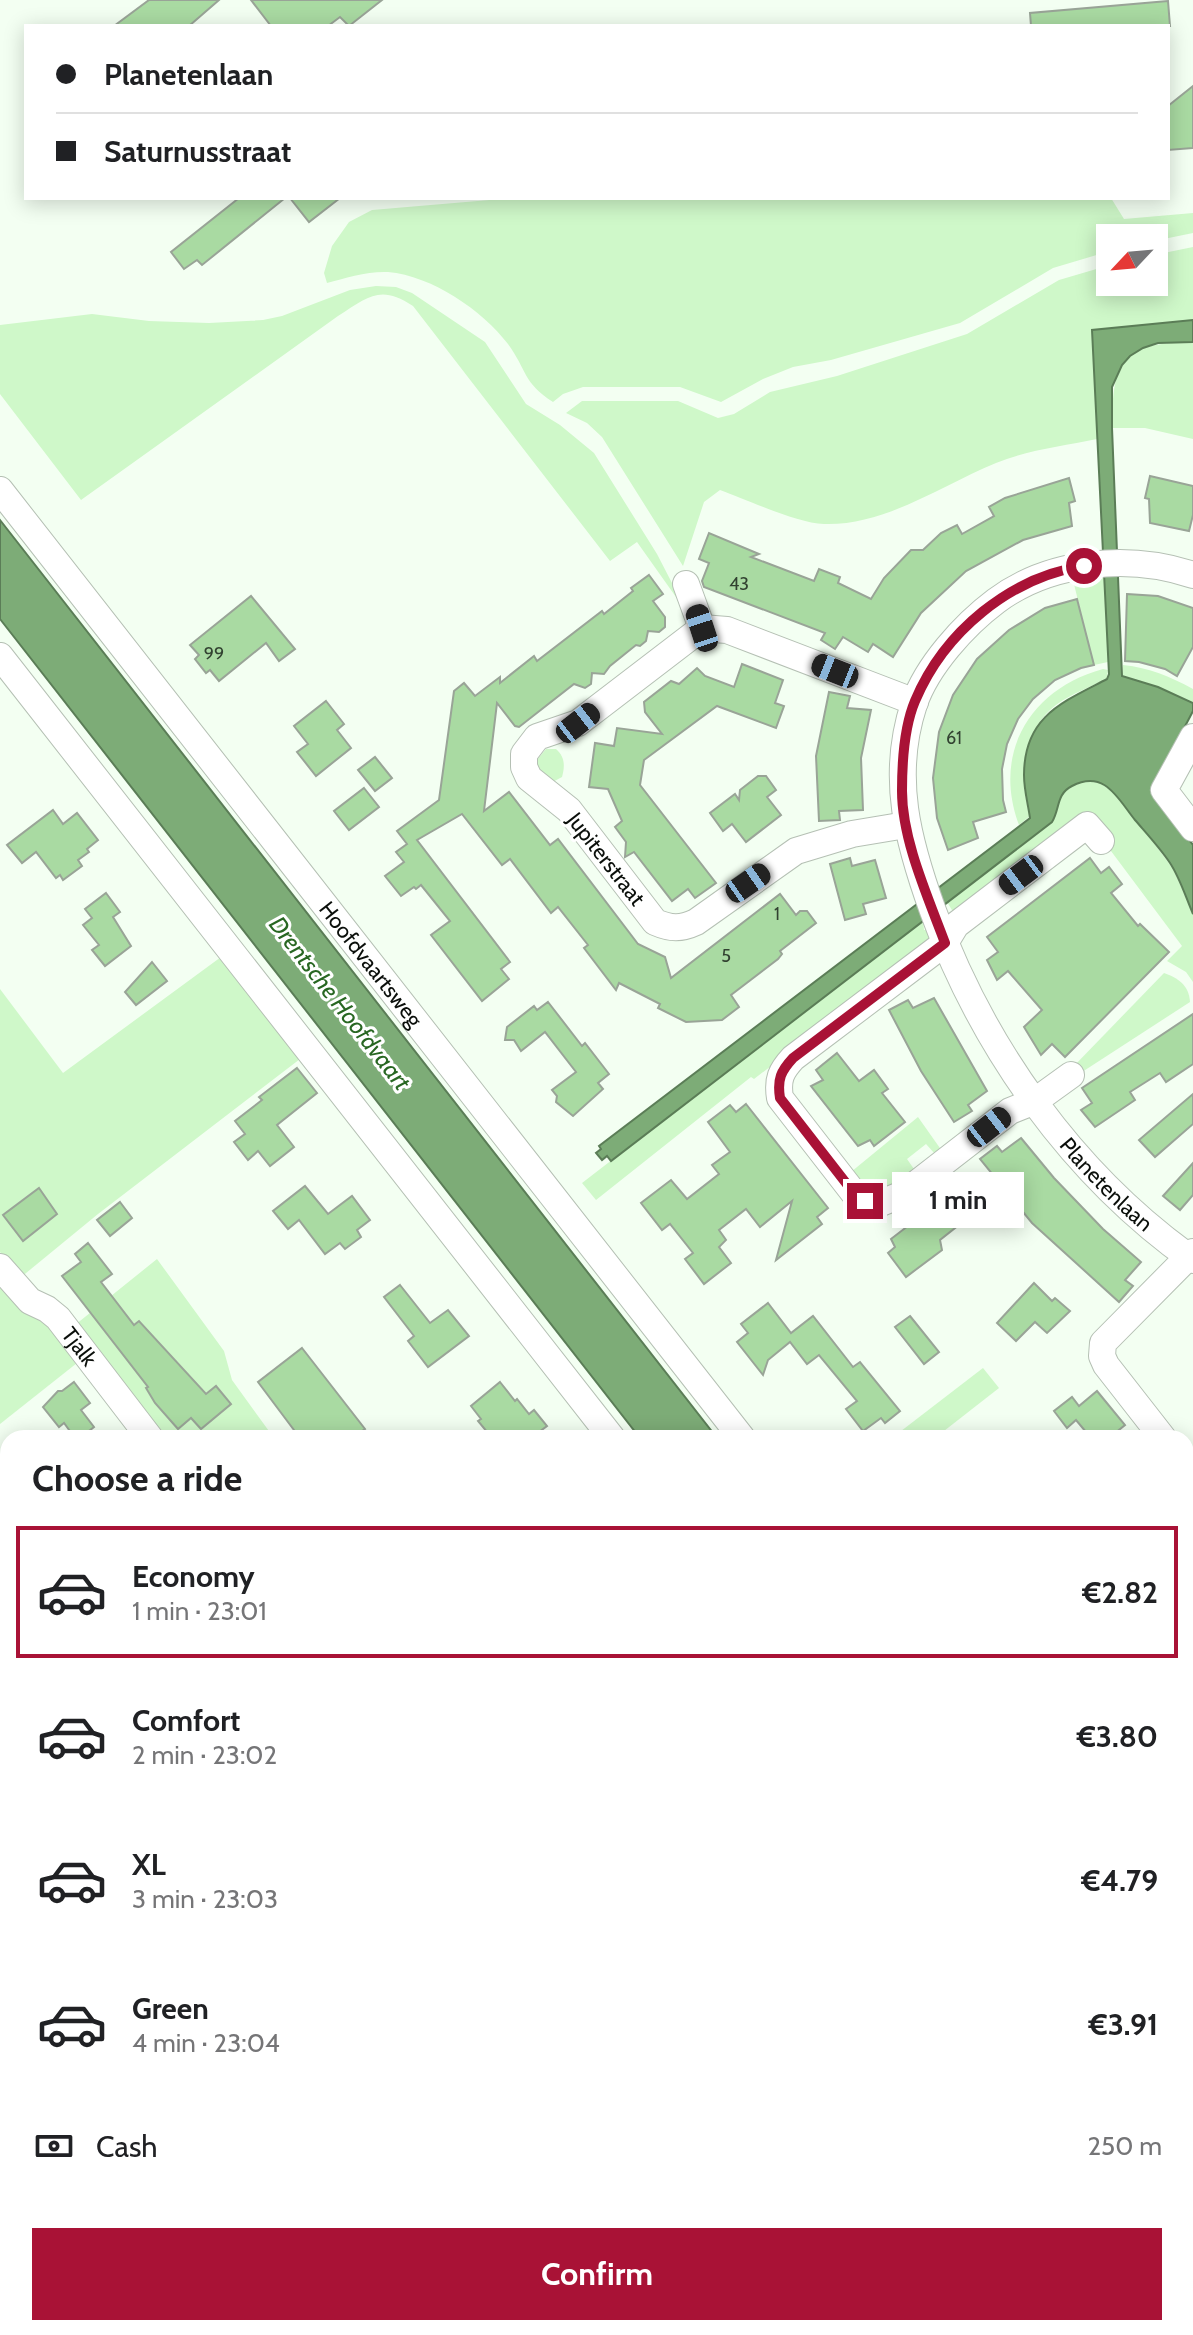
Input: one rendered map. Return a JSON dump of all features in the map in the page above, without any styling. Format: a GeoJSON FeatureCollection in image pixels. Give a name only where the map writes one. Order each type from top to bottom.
{"type":"FeatureCollection","features":[{"type":"Feature","properties":{"kind":"street","name":"Hoofdvaartsweg"},"geometry":{"type":"LineString","coordinates":[[0,490],[736,1430]]}},
{"type":"Feature","properties":{"kind":"street","name":"Planetenlaan"},"geometry":{"type":"LineString","coordinates":[[1192,1257],[1110,1189],[1055,1129],[983,1022],[941,932],[923,883],[906,825],[902,793],[915,702],[952,642],[1001,597],[1071,568],[1128,563],[1167,567],[1193,575]]}},
{"type":"Feature","properties":{"kind":"street"},"geometry":{"type":"LineString","coordinates":[[686,584],[702,628],[727,630],[915,702]]}},
{"type":"Feature","properties":{"kind":"street","name":"Jupiterstraat"},"geometry":{"type":"LineString","coordinates":[[702,628],[578,723],[537,737],[524,754],[524,767],[529,778],[569,810],[655,922],[681,929],[696,922],[796,851],[852,834],[906,825]]}},
{"type":"Feature","properties":{"kind":"street"},"geometry":{"type":"LineString","coordinates":[[0,656],[606,1430]]}},
{"type":"Feature","properties":{"kind":"street"},"geometry":{"type":"LineString","coordinates":[[1193,737],[1164,790],[1193,828]]}},
{"type":"Feature","properties":{"kind":"street"},"geometry":{"type":"LineString","coordinates":[[1071,1075],[1035,1101],[1010,1111],[903,1194],[876,1205],[853,1192],[780,1098],[778,1084],[781,1072],[793,1058],[941,932],[956,925],[1087,825],[1101,841]]}},
{"type":"Feature","properties":{"kind":"street"},"geometry":{"type":"LineString","coordinates":[[1157,1430],[1106,1365],[1102,1356],[1103,1343],[1192,1257]]}},
{"type":"Feature","properties":{"kind":"street","name":"Tjalk"},"geometry":{"type":"LineString","coordinates":[[0,1267],[30,1301],[58,1318],[144,1430]]}},
{"type":"Feature","properties":{"kind":"shaded area"},"geometry":{"type":"Polygon","coordinates":[[[489,200],[1112,200],[1124,219],[1193,213],[1193,233],[1168,238],[1168,224],[1096,224],[1096,255],[1053,268],[960,323],[831,360],[793,367],[721,402],[680,387],[583,387],[563,394],[553,402],[536,389],[497,331],[470,307],[438,288],[422,280],[388,272],[327,283],[324,273],[332,246],[349,222],[372,210],[489,200]]]}},
{"type":"Feature","properties":{"kind":"shaded area"},"geometry":{"type":"Polygon","coordinates":[[[1193,247],[1193,320],[1092,330],[1097,439],[1008,459],[913,502],[869,518],[847,523],[813,523],[720,490],[704,502],[683,566],[602,437],[587,423],[566,413],[582,401],[678,401],[718,418],[734,414],[770,392],[837,376],[967,334],[1059,280],[1096,269],[1096,296],[1168,296],[1168,252],[1193,247]]]}},
{"type":"Feature","properties":{"kind":"shaded area"},"geometry":{"type":"Polygon","coordinates":[[[396,287],[412,293],[485,342],[526,404],[560,425],[594,453],[657,554],[688,614],[637,542],[610,561],[413,306],[402,299],[383,294],[374,296],[338,316],[81,500],[0,394],[0,325],[92,314],[149,321],[209,323],[263,320],[282,316],[350,290],[396,287]]]}},
{"type":"Feature","properties":{"kind":"shaded area"},"geometry":{"type":"Polygon","coordinates":[[[1193,342],[1193,439],[1145,428],[1112,428],[1115,386],[1126,360],[1136,351],[1150,346],[1193,342]]]}},
{"type":"Feature","properties":{"kind":"shaded area"},"geometry":{"type":"Polygon","coordinates":[[[1106,574],[1108,662],[1094,665],[1072,576],[1106,574]]]}},
{"type":"Feature","properties":{"kind":"shaded area"},"geometry":{"type":"Polygon","coordinates":[[[1123,665],[1159,673],[1193,689],[1193,703],[1158,687],[1122,677],[1123,665]]]}},
{"type":"Feature","properties":{"kind":"shaded area"},"geometry":{"type":"Polygon","coordinates":[[[1108,670],[1107,678],[1056,705],[1036,728],[1024,771],[1030,816],[1019,825],[1010,773],[1014,749],[1024,728],[1037,708],[1055,692],[1077,678],[1108,670]]]}},
{"type":"Feature","properties":{"kind":"shaded area"},"geometry":{"type":"Polygon","coordinates":[[[546,749],[556,749],[564,762],[562,777],[549,784],[540,777],[536,761],[546,749]]]}},
{"type":"Feature","properties":{"kind":"shaded area"},"geometry":{"type":"Polygon","coordinates":[[[1087,781],[1100,783],[1119,796],[1174,870],[1193,914],[1193,982],[1186,972],[1167,961],[1182,946],[1105,843],[1091,814],[955,915],[947,902],[1052,822],[1063,792],[1087,781]]]}},
{"type":"Feature","properties":{"kind":"shaded area"},"geometry":{"type":"Polygon","coordinates":[[[923,920],[924,930],[930,930],[930,938],[916,955],[754,1079],[751,1077],[596,1200],[582,1183],[923,920]]]}},
{"type":"Feature","properties":{"kind":"shaded area"},"geometry":{"type":"Polygon","coordinates":[[[221,957],[300,1059],[20,1278],[0,1252],[0,989],[63,1073],[221,957]]]}},
{"type":"Feature","properties":{"kind":"shaded area"},"geometry":{"type":"Polygon","coordinates":[[[1164,973],[1182,983],[1190,1002],[1079,1074],[1073,1067],[1164,973]]]}},
{"type":"Feature","properties":{"kind":"shaded area"},"geometry":{"type":"Polygon","coordinates":[[[918,1117],[942,1151],[936,1155],[926,1144],[907,1159],[916,1172],[888,1190],[869,1190],[851,1172],[918,1117]]]}},
{"type":"Feature","properties":{"kind":"shaded area"},"geometry":{"type":"Polygon","coordinates":[[[157,1259],[224,1351],[232,1380],[268,1430],[159,1430],[75,1325],[157,1259]]]}},
{"type":"Feature","properties":{"kind":"shaded area"},"geometry":{"type":"Polygon","coordinates":[[[0,1288],[39,1315],[77,1363],[0,1424],[0,1288]]]}},
{"type":"Feature","properties":{"kind":"shaded area"},"geometry":{"type":"Polygon","coordinates":[[[983,1368],[999,1388],[945,1430],[902,1430],[983,1368]]]}},
{"type":"Feature","properties":{"kind":"water"},"geometry":{"type":"Polygon","coordinates":[[[1193,320],[1193,342],[1158,343],[1143,348],[1122,365],[1112,387],[1112,428],[1122,676],[1158,687],[1193,703],[1193,711],[1151,791],[1193,845],[1193,914],[1170,863],[1110,789],[1093,781],[1072,786],[1061,797],[1052,822],[611,1161],[607,1156],[602,1160],[596,1153],[601,1149],[599,1146],[1030,818],[1024,775],[1031,738],[1039,725],[1061,704],[1107,679],[1109,674],[1092,330],[1193,320]]]}},
{"type":"Feature","properties":{"kind":"water","name":"Drentsche Hoofdvaart"},"geometry":{"type":"Polygon","coordinates":[[[0,520],[711,1430],[634,1430],[0,619],[0,520]]]}},
{"type":"Feature","properties":{"kind":"building"},"geometry":{"type":"Polygon","coordinates":[[[149,0],[219,0],[191,24],[117,24],[149,0]]]}},
{"type":"Feature","properties":{"kind":"building"},"geometry":{"type":"Polygon","coordinates":[[[251,0],[382,0],[352,24],[340,17],[331,24],[269,24],[251,0]]]}},
{"type":"Feature","properties":{"kind":"building"},"geometry":{"type":"Polygon","coordinates":[[[1168,1],[1170,24],[1031,24],[1030,13],[1168,1]]]}},
{"type":"Feature","properties":{"kind":"building"},"geometry":{"type":"Polygon","coordinates":[[[1193,86],[1193,148],[1170,150],[1170,104],[1193,86]]]}},
{"type":"Feature","properties":{"kind":"building"},"geometry":{"type":"Polygon","coordinates":[[[236,200],[283,200],[202,265],[197,260],[184,269],[171,252],[236,200]]]}},
{"type":"Feature","properties":{"kind":"building"},"geometry":{"type":"Polygon","coordinates":[[[292,200],[337,200],[309,222],[292,200]]]}},
{"type":"Feature","properties":{"kind":"building"},"geometry":{"type":"Polygon","coordinates":[[[1150,476],[1193,486],[1193,515],[1189,531],[1150,523],[1149,499],[1145,498],[1150,476]]]}},
{"type":"Feature","properties":{"kind":"building"},"geometry":{"type":"Polygon","coordinates":[[[1069,478],[1075,501],[1069,503],[1072,526],[1023,540],[966,571],[921,613],[893,657],[873,644],[868,652],[843,637],[835,649],[821,640],[825,633],[704,587],[702,581],[709,563],[699,559],[709,533],[759,554],[751,557],[814,581],[819,569],[840,577],[838,583],[871,599],[884,578],[911,550],[923,550],[941,533],[957,525],[962,534],[994,516],[989,507],[1005,498],[1069,478]]]}},
{"type":"Feature","properties":{"kind":"building"},"geometry":{"type":"Polygon","coordinates":[[[649,575],[663,594],[653,601],[665,617],[665,627],[659,632],[648,631],[646,641],[640,646],[636,645],[604,674],[592,673],[591,684],[585,688],[574,684],[519,727],[497,703],[484,811],[509,792],[550,845],[558,839],[638,944],[665,957],[671,978],[780,894],[796,915],[807,911],[816,923],[780,951],[782,954],[778,959],[731,995],[739,1007],[722,1020],[686,1022],[658,1008],[660,1004],[619,983],[616,990],[584,948],[588,945],[558,907],[551,913],[510,859],[502,865],[462,814],[417,840],[510,962],[501,969],[509,979],[482,1001],[431,935],[450,921],[421,885],[401,896],[385,876],[404,862],[396,852],[407,844],[397,831],[439,800],[454,691],[464,683],[475,696],[500,677],[500,683],[534,656],[537,661],[602,611],[604,614],[649,575]]]}},
{"type":"Feature","properties":{"kind":"building"},"geometry":{"type":"Polygon","coordinates":[[[1127,594],[1158,596],[1193,608],[1193,647],[1177,676],[1165,669],[1125,661],[1127,594]]]}},
{"type":"Feature","properties":{"kind":"building"},"geometry":{"type":"Polygon","coordinates":[[[251,596],[295,649],[279,661],[266,643],[219,681],[210,670],[206,673],[195,659],[199,655],[190,645],[251,596]]]}},
{"type":"Feature","properties":{"kind":"building"},"geometry":{"type":"Polygon","coordinates":[[[1077,599],[1094,665],[1055,680],[1033,699],[1018,719],[1007,744],[1002,769],[1006,812],[973,822],[978,838],[948,850],[937,818],[933,778],[939,732],[953,695],[977,659],[1009,630],[1045,608],[1077,599]]]}},
{"type":"Feature","properties":{"kind":"building"},"geometry":{"type":"Polygon","coordinates":[[[742,664],[783,680],[775,703],[784,706],[776,728],[717,706],[644,760],[640,785],[716,883],[695,898],[688,889],[672,901],[634,852],[625,857],[626,842],[615,827],[622,821],[608,789],[589,787],[595,743],[614,746],[617,728],[662,734],[645,712],[644,702],[671,681],[679,684],[697,668],[705,676],[734,687],[742,664]]]}},
{"type":"Feature","properties":{"kind":"building"},"geometry":{"type":"Polygon","coordinates":[[[829,692],[850,696],[847,708],[871,710],[861,758],[863,810],[839,811],[840,820],[819,821],[816,756],[829,692]]]}},
{"type":"Feature","properties":{"kind":"building"},"geometry":{"type":"Polygon","coordinates":[[[326,701],[344,724],[337,730],[351,748],[316,776],[297,752],[308,744],[294,726],[326,701]]]}},
{"type":"Feature","properties":{"kind":"building"},"geometry":{"type":"Polygon","coordinates":[[[375,757],[392,778],[375,791],[358,770],[375,757]]]}},
{"type":"Feature","properties":{"kind":"building"},"geometry":{"type":"Polygon","coordinates":[[[758,776],[766,776],[776,790],[767,797],[781,815],[746,842],[732,824],[723,831],[710,813],[735,794],[739,800],[740,790],[758,776]]]}},
{"type":"Feature","properties":{"kind":"building"},"geometry":{"type":"Polygon","coordinates":[[[364,788],[379,807],[349,830],[334,811],[364,788]]]}},
{"type":"Feature","properties":{"kind":"building"},"geometry":{"type":"Polygon","coordinates":[[[53,810],[63,824],[77,813],[98,840],[78,860],[82,866],[63,880],[60,875],[56,878],[36,852],[22,863],[7,845],[53,810]]]}},
{"type":"Feature","properties":{"kind":"building"},"geometry":{"type":"Polygon","coordinates":[[[850,858],[852,866],[875,860],[886,898],[863,904],[866,914],[845,920],[830,864],[850,858]]]}},
{"type":"Feature","properties":{"kind":"building"},"geometry":{"type":"Polygon","coordinates":[[[1090,858],[1101,873],[1109,867],[1122,884],[1111,893],[1138,926],[1140,924],[1169,952],[1065,1057],[1052,1044],[1041,1055],[1024,1027],[1042,1010],[1008,971],[997,980],[987,960],[998,952],[987,937],[1090,858]]]}},
{"type":"Feature","properties":{"kind":"building"},"geometry":{"type":"Polygon","coordinates":[[[106,893],[120,912],[113,917],[131,946],[105,966],[92,950],[99,945],[83,925],[92,918],[85,909],[106,893]]]}},
{"type":"Feature","properties":{"kind":"building"},"geometry":{"type":"Polygon","coordinates":[[[152,962],[167,981],[136,1005],[125,992],[152,962]]]}},
{"type":"Feature","properties":{"kind":"building"},"geometry":{"type":"Polygon","coordinates":[[[934,998],[987,1091],[968,1105],[972,1111],[954,1122],[921,1071],[889,1010],[908,1000],[913,1008],[934,998]]]}},
{"type":"Feature","properties":{"kind":"building"},"geometry":{"type":"Polygon","coordinates":[[[548,1002],[582,1046],[585,1043],[609,1074],[598,1083],[603,1089],[573,1116],[556,1102],[557,1096],[552,1090],[576,1072],[545,1032],[521,1051],[514,1040],[505,1040],[507,1027],[534,1006],[537,1010],[548,1002]]]}},
{"type":"Feature","properties":{"kind":"building"},"geometry":{"type":"Polygon","coordinates":[[[1193,1014],[1193,1064],[1166,1082],[1160,1073],[1130,1092],[1135,1100],[1095,1127],[1081,1110],[1092,1103],[1082,1088],[1193,1014]]]}},
{"type":"Feature","properties":{"kind":"building"},"geometry":{"type":"Polygon","coordinates":[[[837,1053],[859,1081],[874,1070],[888,1089],[882,1093],[905,1122],[874,1146],[870,1140],[858,1146],[811,1086],[823,1080],[816,1070],[837,1053]]]}},
{"type":"Feature","properties":{"kind":"building"},"geometry":{"type":"Polygon","coordinates":[[[297,1068],[317,1093],[277,1125],[294,1147],[270,1166],[258,1151],[248,1160],[234,1142],[245,1134],[235,1121],[262,1100],[259,1097],[297,1068]]]}},
{"type":"Feature","properties":{"kind":"building"},"geometry":{"type":"Polygon","coordinates":[[[1193,1094],[1193,1124],[1155,1157],[1139,1140],[1193,1094]]]}},
{"type":"Feature","properties":{"kind":"building"},"geometry":{"type":"Polygon","coordinates":[[[746,1104],[828,1208],[817,1217],[822,1224],[776,1260],[792,1201],[760,1227],[746,1209],[719,1230],[726,1240],[719,1247],[731,1263],[704,1284],[685,1259],[693,1253],[670,1224],[662,1230],[641,1203],[671,1180],[687,1199],[719,1174],[712,1165],[730,1152],[708,1122],[730,1105],[736,1112],[746,1104]]]}},
{"type":"Feature","properties":{"kind":"building"},"geometry":{"type":"Polygon","coordinates":[[[1021,1138],[1103,1229],[1141,1262],[1125,1280],[1133,1286],[1119,1302],[1032,1223],[980,1159],[997,1146],[1002,1152],[1021,1138]]]}},
{"type":"Feature","properties":{"kind":"building"},"geometry":{"type":"Polygon","coordinates":[[[1193,1163],[1193,1195],[1180,1210],[1163,1196],[1193,1163]]]}},
{"type":"Feature","properties":{"kind":"building"},"geometry":{"type":"Polygon","coordinates":[[[305,1186],[328,1214],[352,1196],[370,1220],[357,1230],[361,1237],[345,1249],[340,1243],[325,1254],[299,1220],[288,1229],[273,1211],[305,1186]]]}},
{"type":"Feature","properties":{"kind":"building"},"geometry":{"type":"Polygon","coordinates":[[[39,1188],[57,1214],[23,1241],[3,1215],[39,1188]]]}},
{"type":"Feature","properties":{"kind":"building"},"geometry":{"type":"Polygon","coordinates":[[[956,1189],[974,1213],[940,1240],[942,1250],[906,1277],[888,1253],[895,1247],[891,1239],[956,1189]]]}},
{"type":"Feature","properties":{"kind":"building"},"geometry":{"type":"Polygon","coordinates":[[[120,1202],[132,1218],[110,1236],[97,1220],[120,1202]]]}},
{"type":"Feature","properties":{"kind":"building"},"geometry":{"type":"Polygon","coordinates":[[[88,1243],[112,1274],[101,1282],[134,1325],[139,1321],[206,1394],[216,1386],[231,1404],[201,1429],[191,1418],[178,1429],[155,1403],[148,1387],[62,1276],[81,1262],[75,1254],[88,1243]]]}},
{"type":"Feature","properties":{"kind":"building"},"geometry":{"type":"Polygon","coordinates":[[[1034,1283],[1052,1301],[1055,1298],[1070,1311],[1047,1333],[1035,1322],[1016,1341],[997,1323],[1034,1283]]]}},
{"type":"Feature","properties":{"kind":"building"},"geometry":{"type":"Polygon","coordinates":[[[400,1285],[430,1323],[448,1310],[469,1336],[428,1367],[408,1341],[414,1336],[384,1297],[400,1285]]]}},
{"type":"Feature","properties":{"kind":"building"},"geometry":{"type":"Polygon","coordinates":[[[768,1303],[791,1333],[813,1316],[853,1367],[860,1362],[900,1411],[885,1423],[881,1418],[862,1430],[846,1409],[857,1401],[819,1355],[807,1364],[790,1342],[768,1360],[763,1375],[737,1342],[748,1333],[741,1324],[768,1303]]]}},
{"type":"Feature","properties":{"kind":"building"},"geometry":{"type":"Polygon","coordinates":[[[910,1316],[939,1352],[924,1364],[895,1327],[910,1316]]]}},
{"type":"Feature","properties":{"kind":"building"},"geometry":{"type":"Polygon","coordinates":[[[302,1348],[365,1429],[294,1430],[258,1382],[302,1348]]]}},
{"type":"Feature","properties":{"kind":"building"},"geometry":{"type":"Polygon","coordinates":[[[74,1382],[90,1403],[81,1410],[94,1427],[90,1430],[69,1430],[64,1423],[59,1427],[43,1407],[58,1391],[74,1382]]]}},
{"type":"Feature","properties":{"kind":"building"},"geometry":{"type":"Polygon","coordinates":[[[500,1382],[515,1401],[517,1399],[529,1414],[534,1410],[547,1426],[542,1430],[485,1430],[471,1406],[500,1382]]]}},
{"type":"Feature","properties":{"kind":"building"},"geometry":{"type":"Polygon","coordinates":[[[1097,1391],[1125,1425],[1119,1430],[1084,1430],[1076,1420],[1067,1428],[1054,1411],[1072,1397],[1079,1406],[1097,1391]]]}},
{"type":"Feature","properties":{"kind":"route"},"geometry":{"type":"LineString","coordinates":[[865,1201],[853,1192],[780,1098],[778,1084],[781,1072],[793,1058],[945,943],[906,825],[902,793],[907,736],[915,702],[935,666],[966,627],[1001,597],[1051,574],[1084,566]]}}]}
